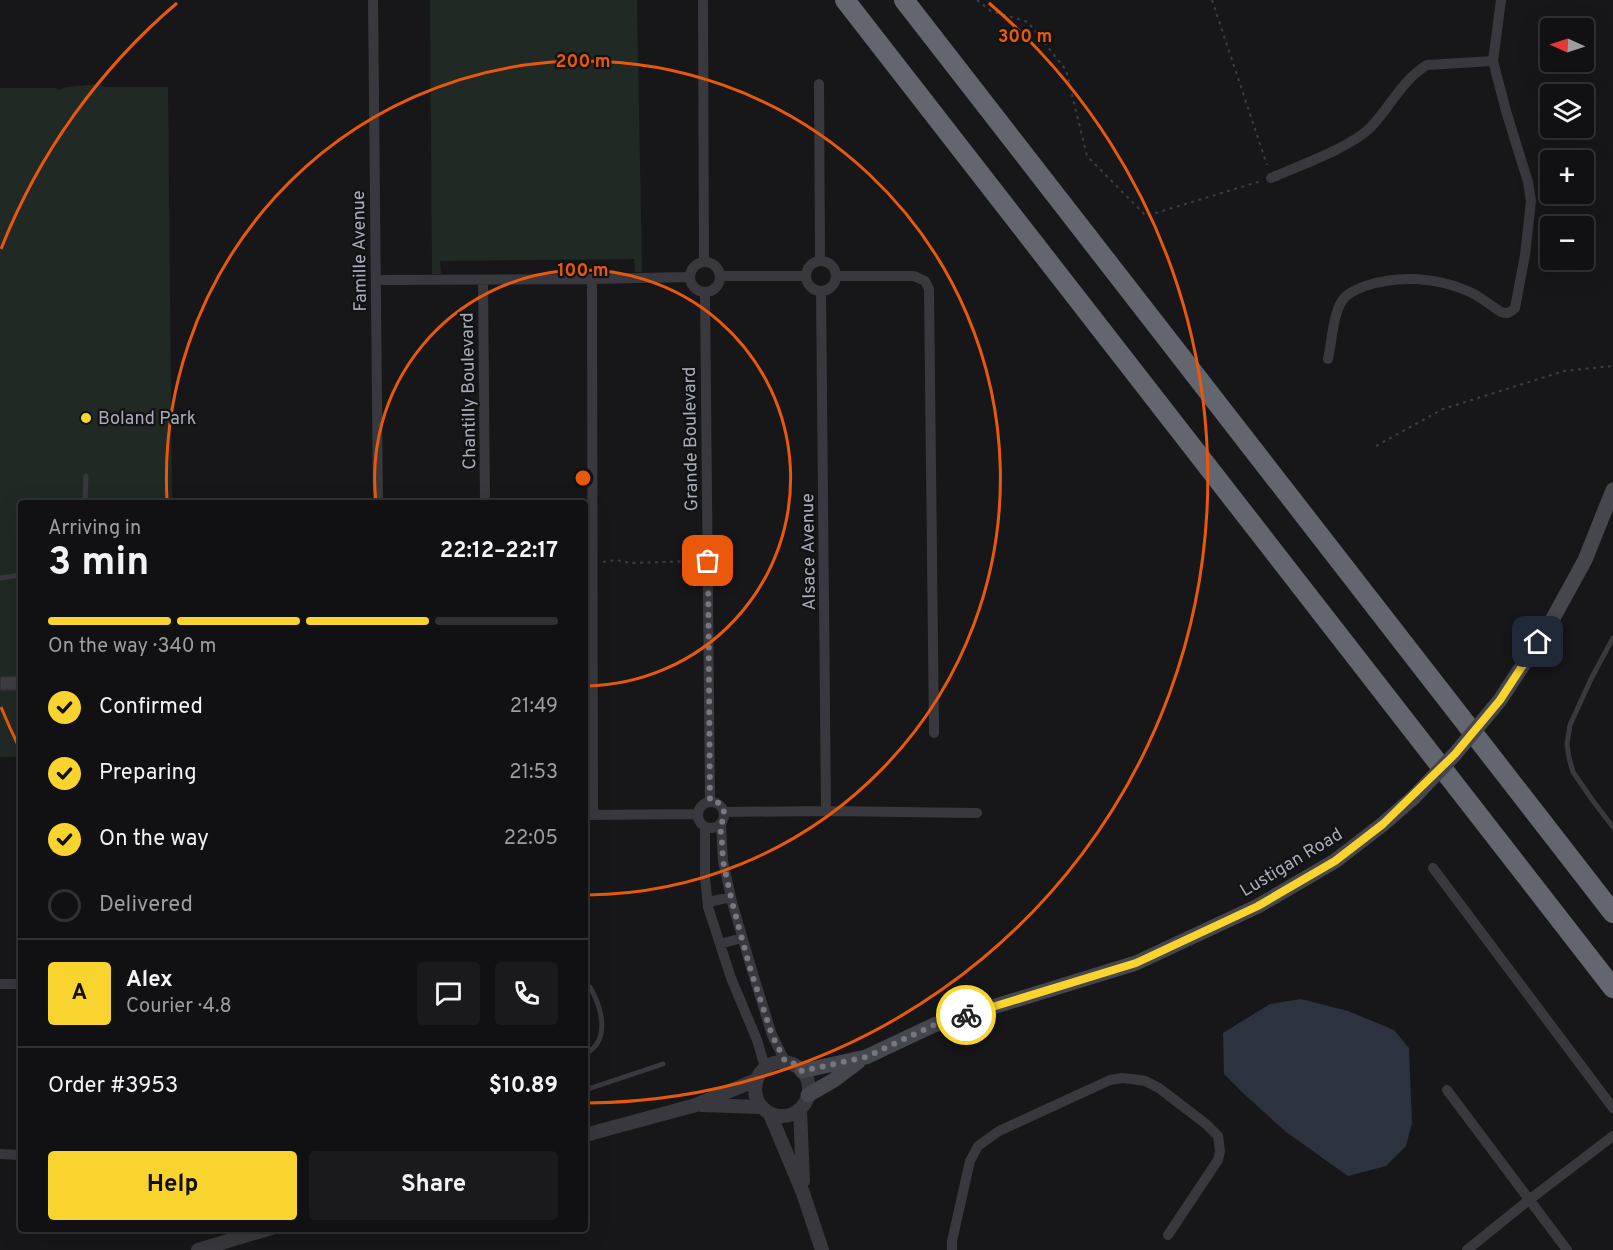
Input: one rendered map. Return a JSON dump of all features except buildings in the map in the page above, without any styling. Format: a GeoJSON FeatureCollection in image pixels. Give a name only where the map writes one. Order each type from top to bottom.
{"type":"FeatureCollection","features":[{"type":"Feature","properties":{"kind":"highway"},"geometry":{"type":"LineString","coordinates":[[845,0],[1613,988]]}},
{"type":"Feature","properties":{"kind":"highway"},"geometry":{"type":"LineString","coordinates":[[904,0],[1613,913]]}},
{"type":"Feature","properties":{"kind":"main road","name":"Lustigan Road"},"geometry":{"type":"LineString","coordinates":[[808,1095],[866,1057],[934,1025],[1136,963],[1258,906],[1335,861],[1383,824],[1414,796],[1455,754],[1500,700],[1551,622],[1585,560],[1613,490]]}},
{"type":"Feature","properties":{"kind":"main road","name":"Lustigan Road"},"geometry":{"type":"LineString","coordinates":[[802,1071],[866,1057]]}},
{"type":"Feature","properties":{"kind":"street","name":"Famille Avenue"},"geometry":{"type":"LineString","coordinates":[[373,0],[378,500]]}},
{"type":"Feature","properties":{"kind":"street"},"geometry":{"type":"LineString","coordinates":[[703,0],[704,261]]}},
{"type":"Feature","properties":{"kind":"street"},"geometry":{"type":"LineString","coordinates":[[1329,359],[1337,313],[1341,303],[1354,290],[1373,284],[1403,279],[1436,282],[1472,292],[1506,314],[1515,308],[1525,255],[1531,201],[1528,182],[1493,61],[1501,0]]}},
{"type":"Feature","properties":{"kind":"street"},"geometry":{"type":"LineString","coordinates":[[1271,178],[1349,143],[1369,129],[1406,83],[1427,65],[1493,61]]}},
{"type":"Feature","properties":{"kind":"street"},"geometry":{"type":"LineString","coordinates":[[819,84],[820,260]]}},
{"type":"Feature","properties":{"kind":"street"},"geometry":{"type":"LineString","coordinates":[[820,260],[828,262],[834,268],[836,276],[829,290],[821,292],[813,290],[807,284],[805,276],[807,268],[820,260]]}},
{"type":"Feature","properties":{"kind":"street"},"geometry":{"type":"LineString","coordinates":[[704,261],[712,262],[718,268],[721,276],[713,290],[705,292],[691,285],[689,277],[696,263],[704,261]]}},
{"type":"Feature","properties":{"kind":"street"},"geometry":{"type":"LineString","coordinates":[[721,276],[805,276]]}},
{"type":"Feature","properties":{"kind":"street"},"geometry":{"type":"LineString","coordinates":[[836,276],[914,276],[925,281],[929,289],[934,733]]}},
{"type":"Feature","properties":{"kind":"street"},"geometry":{"type":"LineString","coordinates":[[376,280],[689,277]]}},
{"type":"Feature","properties":{"kind":"street"},"geometry":{"type":"LineString","coordinates":[[592,279],[589,815],[698,814]]}},
{"type":"Feature","properties":{"kind":"street","name":"Chantilly Boulevard"},"geometry":{"type":"LineString","coordinates":[[483,280],[485,500]]}},
{"type":"Feature","properties":{"kind":"street","name":"Grande Boulevard"},"geometry":{"type":"LineString","coordinates":[[705,292],[710,801]]}},
{"type":"Feature","properties":{"kind":"street","name":"Alsace Avenue"},"geometry":{"type":"LineString","coordinates":[[821,292],[826,811]]}},
{"type":"Feature","properties":{"kind":"street"},"geometry":{"type":"LineString","coordinates":[[705,827],[713,828],[720,825],[724,819],[722,806],[717,802],[710,801],[702,804],[698,814],[698,819],[705,827],[705,877],[708,902],[731,978],[765,1067]]}},
{"type":"Feature","properties":{"kind":"street"},"geometry":{"type":"LineString","coordinates":[[724,812],[977,813]]}},
{"type":"Feature","properties":{"kind":"street"},"geometry":{"type":"LineString","coordinates":[[720,825],[723,861],[742,938],[772,1035],[785,1061]]}},
{"type":"Feature","properties":{"kind":"street"},"geometry":{"type":"LineString","coordinates":[[1433,868],[1613,1108]]}},
{"type":"Feature","properties":{"kind":"street"},"geometry":{"type":"LineString","coordinates":[[708,902],[731,897]]}},
{"type":"Feature","properties":{"kind":"street"},"geometry":{"type":"LineString","coordinates":[[720,944],[742,938]]}},
{"type":"Feature","properties":{"kind":"street"},"geometry":{"type":"LineString","coordinates":[[0,984],[18,984]]}},
{"type":"Feature","properties":{"kind":"street"},"geometry":{"type":"LineString","coordinates":[[696,1105],[765,1110],[777,1116],[793,1114],[805,1103],[808,1095],[807,1078],[802,1071],[795,1064],[785,1061],[778,1061],[765,1067],[756,1080],[755,1094],[765,1110],[785,1147],[822,1250]]}},
{"type":"Feature","properties":{"kind":"street"},"geometry":{"type":"LineString","coordinates":[[952,1250],[970,1161],[978,1146],[999,1131],[1110,1080],[1122,1078],[1145,1081],[1159,1088],[1215,1131],[1220,1143],[1218,1160],[1168,1235]]}},
{"type":"Feature","properties":{"kind":"street"},"geometry":{"type":"LineString","coordinates":[[588,1134],[696,1105],[756,1080]]}},
{"type":"Feature","properties":{"kind":"street"},"geometry":{"type":"LineString","coordinates":[[1447,1090],[1567,1250]]}},
{"type":"Feature","properties":{"kind":"street"},"geometry":{"type":"LineString","coordinates":[[800,1109],[803,1192]]}},
{"type":"Feature","properties":{"kind":"street"},"geometry":{"type":"LineString","coordinates":[[1467,1250],[1528,1200],[1613,1136]]}},
{"type":"Feature","properties":{"kind":"street"},"geometry":{"type":"LineString","coordinates":[[0,1154],[18,1155]]}},
{"type":"Feature","properties":{"kind":"street"},"geometry":{"type":"LineString","coordinates":[[198,1250],[258,1232]]}},
{"type":"Feature","properties":{"kind":"lane"},"geometry":{"type":"LineString","coordinates":[[85,500],[86,476]]}},
{"type":"Feature","properties":{"kind":"lane"},"geometry":{"type":"LineString","coordinates":[[0,578],[18,575]]}},
{"type":"Feature","properties":{"kind":"lane"},"geometry":{"type":"LineString","coordinates":[[1613,638],[1570,725],[1568,744],[1573,772],[1613,827]]}},
{"type":"Feature","properties":{"kind":"lane"},"geometry":{"type":"LineString","coordinates":[[588,987],[595,996],[600,1012],[602,1032],[596,1046],[588,1052]]}},
{"type":"Feature","properties":{"kind":"lane"},"geometry":{"type":"LineString","coordinates":[[588,1088],[663,1064]]}},
{"type":"Feature","properties":{"kind":"path"},"geometry":{"type":"LineString","coordinates":[[977,0],[991,11],[1028,22],[1066,70],[1087,156],[1146,216],[1271,178],[1212,0]]}},
{"type":"Feature","properties":{"kind":"path"},"geometry":{"type":"LineString","coordinates":[[1376,446],[1443,409],[1564,371],[1613,366]]}},
{"type":"Feature","properties":{"kind":"path"},"geometry":{"type":"LineString","coordinates":[[592,562],[708,561]]}},
{"type":"Feature","properties":{"kind":"shaded area"},"geometry":{"type":"Polygon","coordinates":[[[430,0],[637,0],[642,272],[635,272],[634,259],[440,261],[441,274],[432,274],[430,0]]]}},
{"type":"Feature","properties":{"kind":"shaded area","name":"Boland Park"},"geometry":{"type":"Polygon","coordinates":[[[100,84],[105,87],[168,87],[172,500],[18,500],[18,757],[0,757],[0,88],[60,90],[66,87],[100,84]]]}},
{"type":"Feature","properties":{"kind":"shaded area"},"geometry":{"type":"Polygon","coordinates":[[[1301,999],[1348,1011],[1394,1030],[1409,1048],[1412,1123],[1406,1146],[1386,1166],[1348,1176],[1286,1132],[1224,1074],[1223,1033],[1270,1004],[1301,999]]]}},
{"type":"Feature","properties":{"kind":"way so far"},"geometry":{"type":"LineString","coordinates":[[708,561],[710,801],[717,802],[722,806],[724,812],[724,819],[720,825],[723,861],[732,902],[772,1035],[785,1061],[795,1064],[802,1071],[866,1057],[934,1025],[966,1015]]}},
{"type":"Feature","properties":{"kind":"place","name":"Boland Park"},"geometry":{"type":"Point","coordinates":[86,418]}},
{"type":"Feature","properties":{"kind":"route"},"geometry":{"type":"LineString","coordinates":[[966,1015],[1136,963],[1258,906],[1335,861],[1383,824],[1455,754],[1500,700],[1538,642]]}}]}
